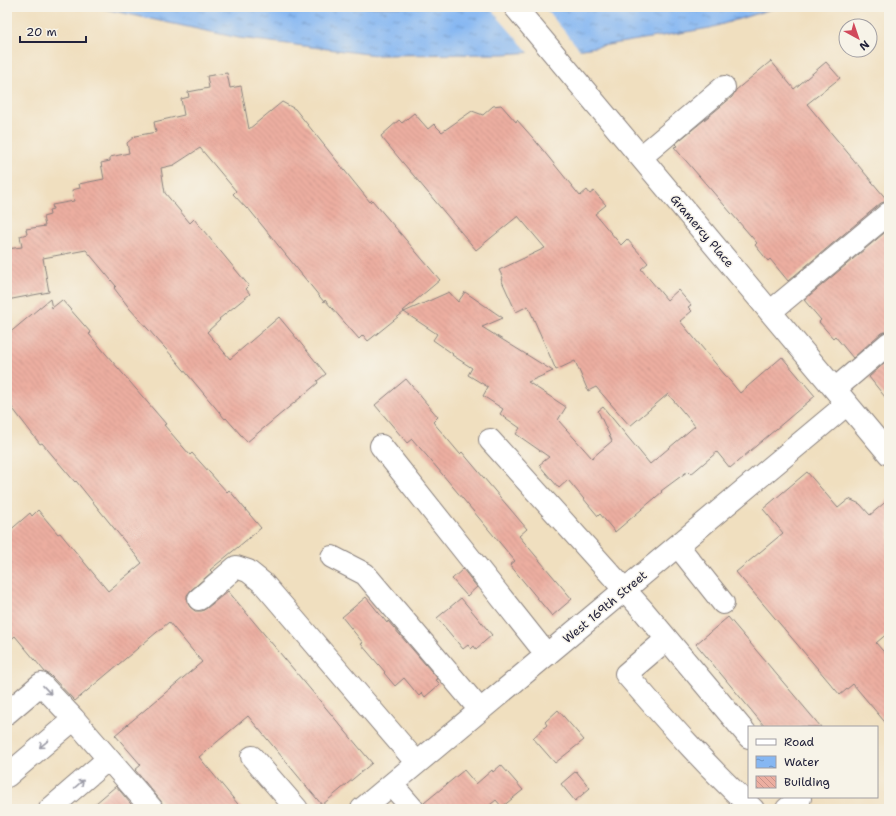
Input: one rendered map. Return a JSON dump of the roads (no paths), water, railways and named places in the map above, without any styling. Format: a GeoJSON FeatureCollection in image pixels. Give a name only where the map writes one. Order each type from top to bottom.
{"type":"FeatureCollection","features":[{"type":"Feature","properties":{"kind":"street","name":"Gramercy Place"},"geometry":{"type":"LineString","coordinates":[[515,7],[889,454]]}},
{"type":"Feature","properties":{"kind":"street"},"geometry":{"type":"LineString","coordinates":[[641,157],[724,87]]}},
{"type":"Feature","properties":{"kind":"street"},"geometry":{"type":"LineString","coordinates":[[770,312],[889,213]]}},
{"type":"Feature","properties":{"kind":"street","name":"West 169th Street"},"geometry":{"type":"LineString","coordinates":[[363,809],[678,546],[841,396],[889,343]]}},
{"type":"Feature","properties":{"kind":"street"},"geometry":{"type":"LineString","coordinates":[[490,440],[625,590],[748,736]]}},
{"type":"Feature","properties":{"kind":"street"},"geometry":{"type":"LineString","coordinates":[[381,446],[547,655]]}},
{"type":"Feature","properties":{"kind":"street"},"geometry":{"type":"LineString","coordinates":[[678,546],[723,603]]}},
{"type":"Feature","properties":{"kind":"street"},"geometry":{"type":"LineString","coordinates":[[332,557],[365,574],[480,710]]}},
{"type":"Feature","properties":{"kind":"street"},"geometry":{"type":"LineString","coordinates":[[199,599],[236,567],[248,571],[263,583],[417,763]]}},
{"type":"Feature","properties":{"kind":"street"},"geometry":{"type":"LineString","coordinates":[[667,639],[626,674],[671,726],[730,789],[753,809]]}},
{"type":"Feature","properties":{"kind":"street"},"geometry":{"type":"LineString","coordinates":[[7,713],[41,684],[74,719],[152,809]]}},
{"type":"Feature","properties":{"kind":"street"},"geometry":{"type":"LineString","coordinates":[[7,776],[74,719]]}},
{"type":"Feature","properties":{"kind":"street"},"geometry":{"type":"LineString","coordinates":[[252,758],[297,809]]}},
{"type":"Feature","properties":{"kind":"street"},"geometry":{"type":"LineString","coordinates":[[50,809],[108,759]]}},
{"type":"Feature","properties":{"kind":"street"},"geometry":{"type":"LineString","coordinates":[[392,785],[414,809]]}},
{"type":"Feature","properties":{"kind":"street"},"geometry":{"type":"LineString","coordinates":[[787,809],[800,798]]}},
{"type":"Feature","properties":{"kind":"water"},"geometry":{"type":"Polygon","coordinates":[[[95,7],[778,7],[710,28],[583,49],[504,54],[376,55],[239,38],[95,7]]]}}]}
